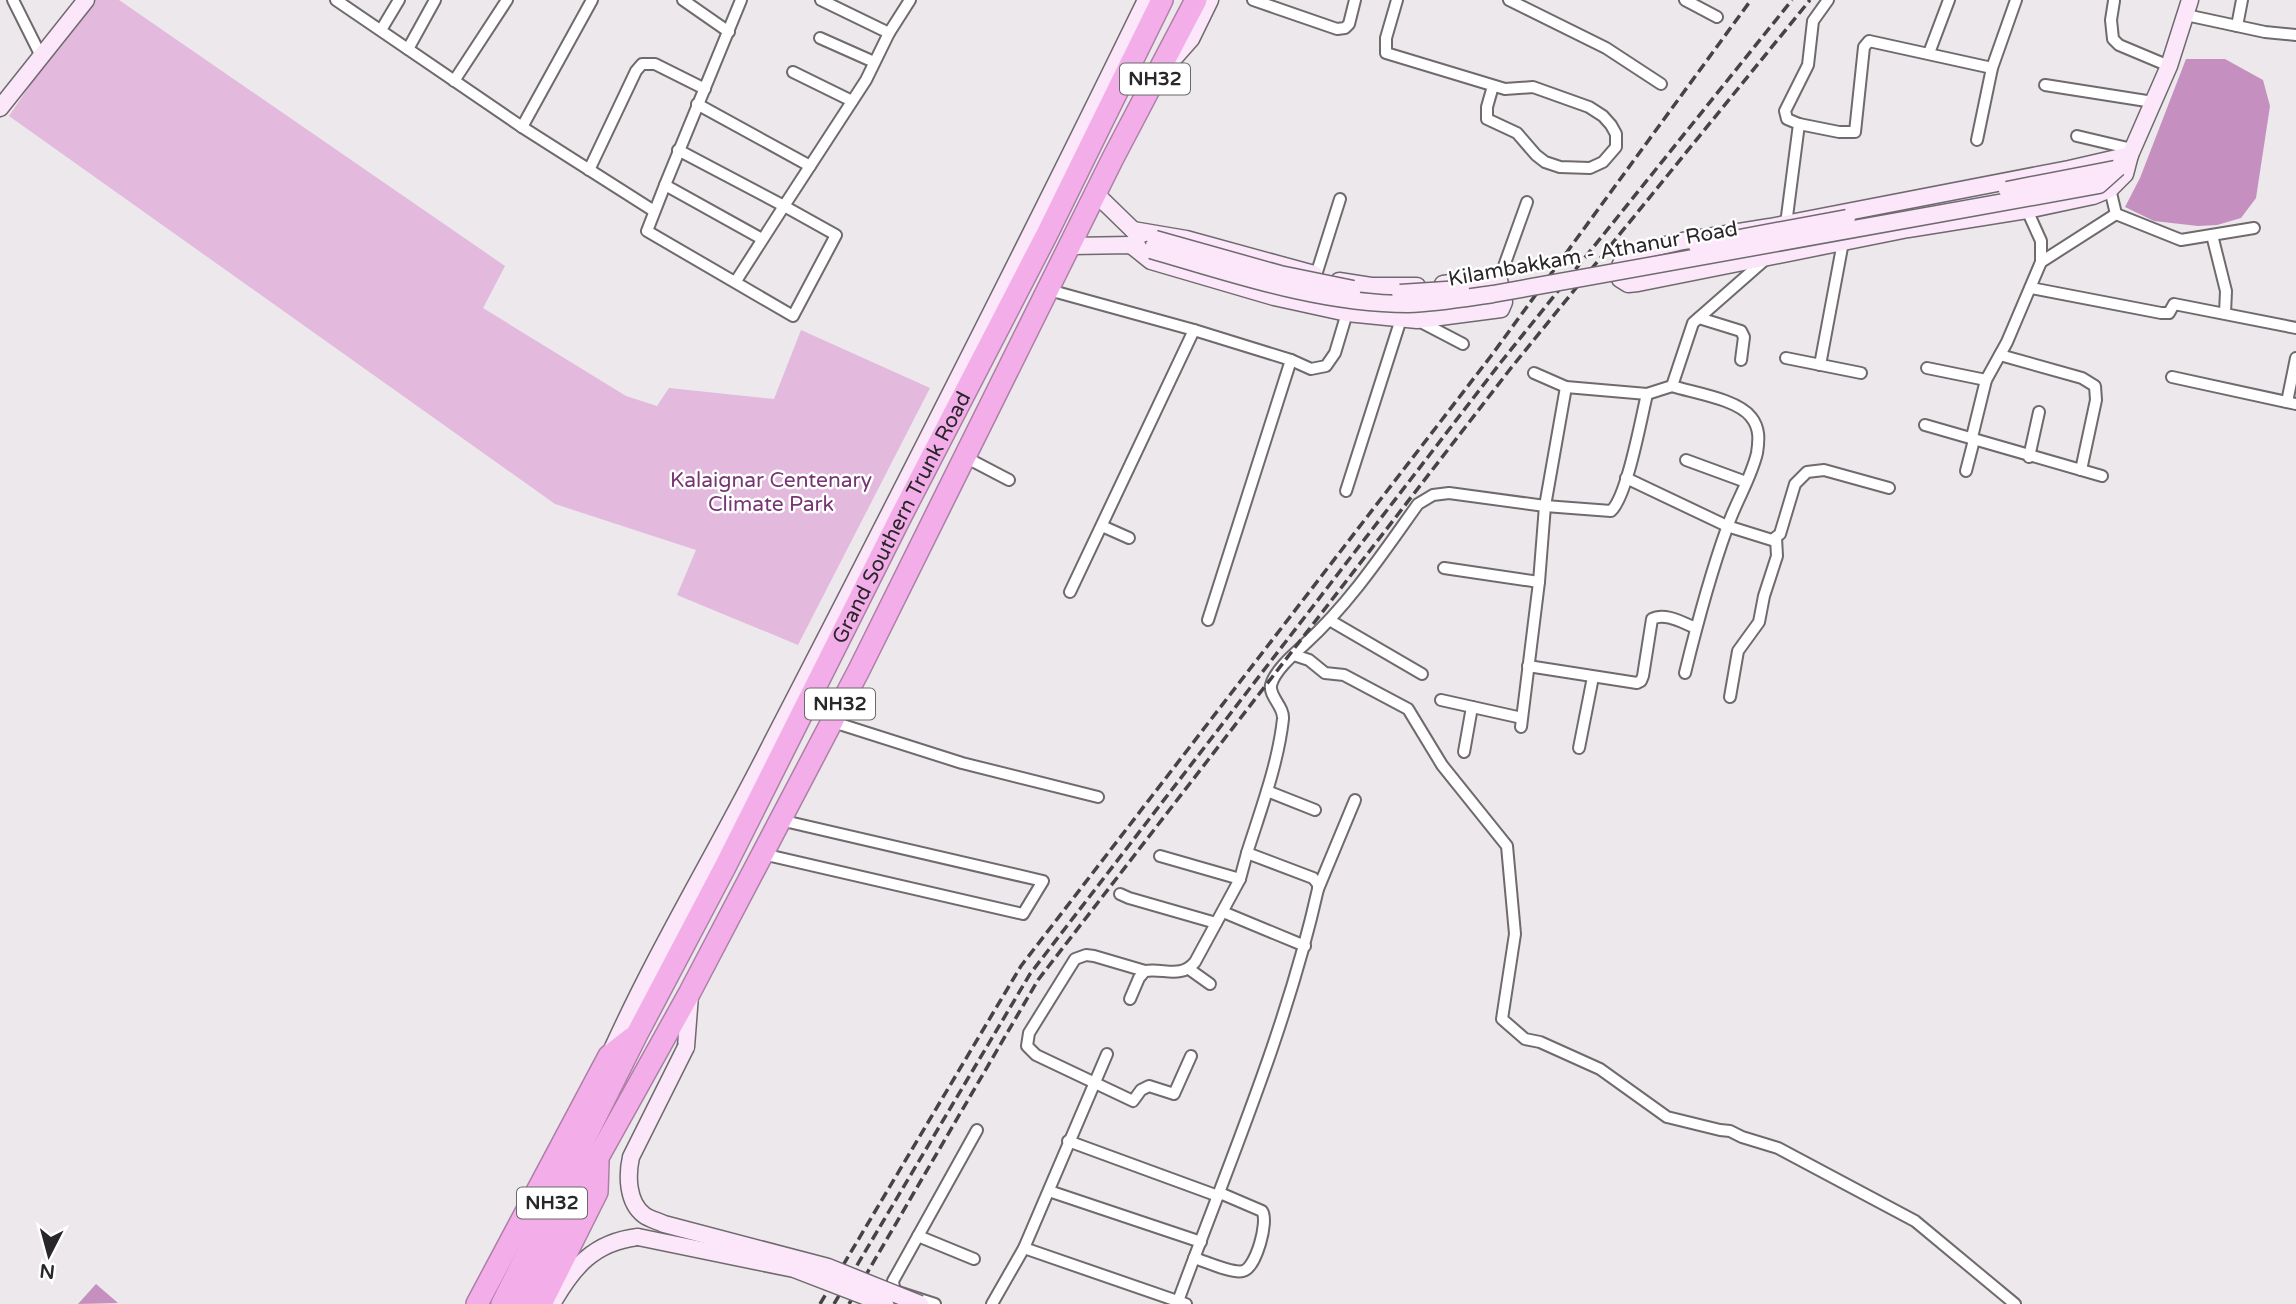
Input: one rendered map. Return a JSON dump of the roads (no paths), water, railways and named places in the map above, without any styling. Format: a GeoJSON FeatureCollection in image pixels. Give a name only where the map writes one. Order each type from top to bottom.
{"type":"FeatureCollection","features":[{"type":"Feature","properties":{"kind":"highway","name":"Grand Southern Trunk Road"},"geometry":{"type":"LineString","coordinates":[[637,1034],[725,867],[898,522],[1047,234],[1162,0]]}},
{"type":"Feature","properties":{"kind":"highway","name":"NH32"},"geometry":{"type":"LineString","coordinates":[[1071,246],[1113,158],[1196,0]]}},
{"type":"Feature","properties":{"kind":"highway","name":"Grand Southern Trunk Road"},"geometry":{"type":"LineString","coordinates":[[598,1157],[690,992],[865,659],[1071,246]]}},
{"type":"Feature","properties":{"kind":"highway"},"geometry":{"type":"LineString","coordinates":[[477,1304],[609,1056],[637,1034]]}},
{"type":"Feature","properties":{"kind":"highway","name":"NH32"},"geometry":{"type":"LineString","coordinates":[[502,1304],[637,1034]]}},
{"type":"Feature","properties":{"kind":"highway"},"geometry":{"type":"LineString","coordinates":[[541,1304],[597,1192],[598,1157]]}},
{"type":"Feature","properties":{"kind":"highway","name":"NH32"},"geometry":{"type":"LineString","coordinates":[[523,1304],[598,1157]]}},
{"type":"Feature","properties":{"kind":"street"},"geometry":{"type":"LineString","coordinates":[[13,0],[41,56]]}},
{"type":"Feature","properties":{"kind":"street"},"geometry":{"type":"LineString","coordinates":[[336,0],[522,127],[654,211]]}},
{"type":"Feature","properties":{"kind":"street"},"geometry":{"type":"LineString","coordinates":[[381,30],[399,0]]}},
{"type":"Feature","properties":{"kind":"street"},"geometry":{"type":"LineString","coordinates":[[408,48],[435,0]]}},
{"type":"Feature","properties":{"kind":"street"},"geometry":{"type":"LineString","coordinates":[[454,81],[507,0]]}},
{"type":"Feature","properties":{"kind":"street"},"geometry":{"type":"LineString","coordinates":[[522,127],[592,0]]}},
{"type":"Feature","properties":{"kind":"street"},"geometry":{"type":"LineString","coordinates":[[683,0],[729,32]]}},
{"type":"Feature","properties":{"kind":"street"},"geometry":{"type":"LineString","coordinates":[[678,150],[836,235],[793,316],[647,231],[678,150],[741,0]]}},
{"type":"Feature","properties":{"kind":"street"},"geometry":{"type":"LineString","coordinates":[[821,0],[889,33]]}},
{"type":"Feature","properties":{"kind":"street"},"geometry":{"type":"LineString","coordinates":[[736,281],[852,101],[889,33],[911,0]]}},
{"type":"Feature","properties":{"kind":"street"},"geometry":{"type":"LineString","coordinates":[[609,1056],[640,989],[736,813],[967,362],[1146,0]]}},
{"type":"Feature","properties":{"kind":"street"},"geometry":{"type":"LineString","coordinates":[[1154,80],[1191,39],[1210,0]]}},
{"type":"Feature","properties":{"kind":"street"},"geometry":{"type":"LineString","coordinates":[[1253,0],[1337,29],[1345,28],[1349,24],[1355,0]]}},
{"type":"Feature","properties":{"kind":"street"},"geometry":{"type":"LineString","coordinates":[[1396,0],[1385,38],[1386,53],[1493,86],[1511,90],[1522,86],[1532,87],[1590,107],[1611,125],[1616,134],[1616,147],[1603,162],[1590,168],[1574,169],[1545,162],[1517,133],[1487,119],[1487,107],[1493,86]]}},
{"type":"Feature","properties":{"kind":"street"},"geometry":{"type":"LineString","coordinates":[[1509,0],[1606,48],[1661,84]]}},
{"type":"Feature","properties":{"kind":"street"},"geometry":{"type":"LineString","coordinates":[[1685,0],[1717,17]]}},
{"type":"Feature","properties":{"kind":"street"},"geometry":{"type":"LineString","coordinates":[[1828,0],[1813,21],[1808,65],[1785,111],[1787,119],[1799,124],[1839,132],[1855,132],[1864,47],[1869,41],[1992,68]]}},
{"type":"Feature","properties":{"kind":"street"},"geometry":{"type":"LineString","coordinates":[[1929,53],[1948,0]]}},
{"type":"Feature","properties":{"kind":"street"},"geometry":{"type":"LineString","coordinates":[[1978,140],[1992,68],[2016,0]]}},
{"type":"Feature","properties":{"kind":"street"},"geometry":{"type":"LineString","coordinates":[[2237,26],[2242,0]]}},
{"type":"Feature","properties":{"kind":"street"},"geometry":{"type":"LineString","coordinates":[[2113,1],[2110,33],[2113,39],[2119,45],[2168,66]]}},
{"type":"Feature","properties":{"kind":"street"},"geometry":{"type":"LineString","coordinates":[[0,107],[82,2]]}},
{"type":"Feature","properties":{"kind":"street"},"geometry":{"type":"LineString","coordinates":[[2188,8],[2237,26],[2296,35]]}},
{"type":"Feature","properties":{"kind":"street","name":"Kilambakkam - Athanur Road"},"geometry":{"type":"LineString","coordinates":[[1071,246],[1132,237],[1326,296],[1406,304],[1493,294],[2099,185],[2131,152],[2168,66],[2188,8]]}},
{"type":"Feature","properties":{"kind":"street"},"geometry":{"type":"LineString","coordinates":[[820,38],[874,62]]}},
{"type":"Feature","properties":{"kind":"street"},"geometry":{"type":"LineString","coordinates":[[589,170],[636,71],[642,64],[655,64],[705,89]]}},
{"type":"Feature","properties":{"kind":"street"},"geometry":{"type":"LineString","coordinates":[[793,72],[852,101]]}},
{"type":"Feature","properties":{"kind":"street"},"geometry":{"type":"LineString","coordinates":[[2045,85],[2153,102]]}},
{"type":"Feature","properties":{"kind":"street"},"geometry":{"type":"LineString","coordinates":[[697,104],[810,166]]}},
{"type":"Feature","properties":{"kind":"street"},"geometry":{"type":"LineString","coordinates":[[1672,386],[1693,323],[1769,257],[1786,224],[1799,124]]}},
{"type":"Feature","properties":{"kind":"street"},"geometry":{"type":"LineString","coordinates":[[2077,136],[2131,152]]}},
{"type":"Feature","properties":{"kind":"street"},"geometry":{"type":"LineString","coordinates":[[2131,152],[2125,174],[2110,189],[2093,196],[1843,242],[1638,284],[1628,284],[1620,279],[1618,272],[1624,258],[1630,253],[2069,169],[2131,152]]}},
{"type":"Feature","properties":{"kind":"street"},"geometry":{"type":"LineString","coordinates":[[665,185],[762,239]]}},
{"type":"Feature","properties":{"kind":"street"},"geometry":{"type":"LineString","coordinates":[[2110,189],[2116,214]]}},
{"type":"Feature","properties":{"kind":"street"},"geometry":{"type":"LineString","coordinates":[[1097,195],[1151,261],[1274,297],[1347,313],[1409,320],[1501,309],[1504,302],[1499,280],[1527,202]]}},
{"type":"Feature","properties":{"kind":"street"},"geometry":{"type":"LineString","coordinates":[[1316,275],[1339,199]]}},
{"type":"Feature","properties":{"kind":"street"},"geometry":{"type":"LineString","coordinates":[[1966,471],[1986,380],[2042,262],[2042,241],[2027,210]]}},
{"type":"Feature","properties":{"kind":"street"},"geometry":{"type":"LineString","coordinates":[[2116,214],[2181,240],[2255,228]]}},
{"type":"Feature","properties":{"kind":"street"},"geometry":{"type":"LineString","coordinates":[[2042,262],[2116,214]]}},
{"type":"Feature","properties":{"kind":"street"},"geometry":{"type":"LineString","coordinates":[[2212,235],[2226,291],[2225,313]]}},
{"type":"Feature","properties":{"kind":"street"},"geometry":{"type":"LineString","coordinates":[[1132,237],[1186,239],[1339,282],[1398,287],[1490,278],[1499,280]]}},
{"type":"Feature","properties":{"kind":"street"},"geometry":{"type":"LineString","coordinates":[[1820,365],[1843,242]]}},
{"type":"Feature","properties":{"kind":"street"},"geometry":{"type":"LineString","coordinates":[[2031,288],[2161,313],[2169,313],[2174,304],[2296,328]]}},
{"type":"Feature","properties":{"kind":"street"},"geometry":{"type":"LineString","coordinates":[[1049,289],[1194,330],[1291,360],[1311,369],[1326,366],[1335,353],[1347,313]]}},
{"type":"Feature","properties":{"kind":"street"},"geometry":{"type":"LineString","coordinates":[[1699,318],[1741,331],[1744,337],[1741,360]]}},
{"type":"Feature","properties":{"kind":"street"},"geometry":{"type":"LineString","coordinates":[[1409,320],[1463,344]]}},
{"type":"Feature","properties":{"kind":"street"},"geometry":{"type":"LineString","coordinates":[[1346,491],[1409,320]]}},
{"type":"Feature","properties":{"kind":"street"},"geometry":{"type":"LineString","coordinates":[[1070,592],[1194,330]]}},
{"type":"Feature","properties":{"kind":"street"},"geometry":{"type":"LineString","coordinates":[[2000,355],[2082,378],[2095,386],[2096,400],[2081,470]]}},
{"type":"Feature","properties":{"kind":"street"},"geometry":{"type":"LineString","coordinates":[[1786,358],[1861,373]]}},
{"type":"Feature","properties":{"kind":"street"},"geometry":{"type":"LineString","coordinates":[[2172,377],[2292,403],[2296,358]]}},
{"type":"Feature","properties":{"kind":"street"},"geometry":{"type":"LineString","coordinates":[[1208,620],[1291,360]]}},
{"type":"Feature","properties":{"kind":"street"},"geometry":{"type":"LineString","coordinates":[[1927,368],[1986,380]]}},
{"type":"Feature","properties":{"kind":"street"},"geometry":{"type":"LineString","coordinates":[[1534,373],[1566,387],[1647,394],[1672,386],[1742,408],[1752,417],[1759,439],[1756,456],[1727,526],[1685,673]]}},
{"type":"Feature","properties":{"kind":"street"},"geometry":{"type":"LineString","coordinates":[[1441,700],[1521,723],[1539,582],[1545,506],[1566,387]]}},
{"type":"Feature","properties":{"kind":"street"},"geometry":{"type":"LineString","coordinates":[[1191,1056],[1174,1094],[1149,1086],[1140,1090],[1133,1101],[1029,1050],[1027,1046],[1029,1033],[1075,958],[1094,956],[1145,971],[1177,973],[1189,969],[1240,879],[1267,791],[1283,719],[1282,708],[1271,688],[1279,671],[1331,621],[1424,499],[1449,493],[1611,512],[1616,507],[1626,478],[1647,394]]}},
{"type":"Feature","properties":{"kind":"street"},"geometry":{"type":"LineString","coordinates":[[2029,457],[2039,412]]}},
{"type":"Feature","properties":{"kind":"street"},"geometry":{"type":"LineString","coordinates":[[1925,425],[2102,476]]}},
{"type":"Feature","properties":{"kind":"street"},"geometry":{"type":"LineString","coordinates":[[965,457],[1009,480]]}},
{"type":"Feature","properties":{"kind":"street"},"geometry":{"type":"LineString","coordinates":[[1686,460],[1746,482]]}},
{"type":"Feature","properties":{"kind":"street"},"geometry":{"type":"LineString","coordinates":[[1730,697],[1741,643],[1756,629],[1759,622],[1763,596],[1777,556],[1776,538],[1795,484],[1807,472],[1824,471],[1889,488]]}},
{"type":"Feature","properties":{"kind":"street"},"geometry":{"type":"LineString","coordinates":[[1626,478],[1727,526],[1765,539],[1776,538]]}},
{"type":"Feature","properties":{"kind":"street"},"geometry":{"type":"LineString","coordinates":[[1102,526],[1129,538]]}},
{"type":"Feature","properties":{"kind":"street"},"geometry":{"type":"LineString","coordinates":[[1444,568],[1539,582]]}},
{"type":"Feature","properties":{"kind":"street"},"geometry":{"type":"LineString","coordinates":[[1528,666],[1630,682],[1641,681],[1651,622],[1655,617],[1665,616],[1696,628]]}},
{"type":"Feature","properties":{"kind":"street"},"geometry":{"type":"LineString","coordinates":[[1331,621],[1422,674]]}},
{"type":"Feature","properties":{"kind":"street"},"geometry":{"type":"LineString","coordinates":[[1294,655],[1310,660],[1325,673],[1344,675],[1408,709],[1442,765],[1507,846],[1515,934],[1502,1019],[1525,1039],[1539,1042],[1600,1069],[1667,1117],[1730,1131],[1778,1148],[1915,1221],[2015,1304]]}},
{"type":"Feature","properties":{"kind":"street"},"geometry":{"type":"LineString","coordinates":[[1579,748],[1593,677]]}},
{"type":"Feature","properties":{"kind":"street"},"geometry":{"type":"LineString","coordinates":[[1464,752],[1472,707]]}},
{"type":"Feature","properties":{"kind":"street"},"geometry":{"type":"LineString","coordinates":[[830,722],[962,763],[1098,797]]}},
{"type":"Feature","properties":{"kind":"street"},"geometry":{"type":"LineString","coordinates":[[1267,791],[1315,810]]}},
{"type":"Feature","properties":{"kind":"street"},"geometry":{"type":"LineString","coordinates":[[1024,1248],[1180,1303],[1194,1258],[1241,1137],[1305,946],[1318,889],[1355,800]]}},
{"type":"Feature","properties":{"kind":"street"},"geometry":{"type":"LineString","coordinates":[[764,853],[1023,914],[1043,881],[780,820]]}},
{"type":"Feature","properties":{"kind":"street"},"geometry":{"type":"LineString","coordinates":[[1247,853],[1313,878],[1318,889]]}},
{"type":"Feature","properties":{"kind":"street"},"geometry":{"type":"LineString","coordinates":[[1160,856],[1240,879]]}},
{"type":"Feature","properties":{"kind":"street"},"geometry":{"type":"LineString","coordinates":[[1120,894],[1216,923]]}},
{"type":"Feature","properties":{"kind":"street"},"geometry":{"type":"LineString","coordinates":[[1223,912],[1305,946]]}},
{"type":"Feature","properties":{"kind":"street"},"geometry":{"type":"LineString","coordinates":[[1189,969],[1210,984]]}},
{"type":"Feature","properties":{"kind":"street"},"geometry":{"type":"LineString","coordinates":[[1130,999],[1141,974],[1145,971]]}},
{"type":"Feature","properties":{"kind":"street"},"geometry":{"type":"LineString","coordinates":[[690,992],[687,1047],[631,1157],[628,1172],[631,1195],[643,1215],[664,1224],[828,1267],[920,1304]]}},
{"type":"Feature","properties":{"kind":"street"},"geometry":{"type":"LineString","coordinates":[[992,1304],[1024,1248],[1107,1054]]}},
{"type":"Feature","properties":{"kind":"street"},"geometry":{"type":"LineString","coordinates":[[879,1304],[893,1284],[895,1275],[977,1130]]}},
{"type":"Feature","properties":{"kind":"street"},"geometry":{"type":"LineString","coordinates":[[1068,1141],[1262,1211],[1265,1226],[1248,1269],[1238,1272],[1194,1258]]}},
{"type":"Feature","properties":{"kind":"street"},"geometry":{"type":"LineString","coordinates":[[1049,1191],[1200,1242]]}},
{"type":"Feature","properties":{"kind":"street"},"geometry":{"type":"LineString","coordinates":[[918,1236],[974,1259]]}},
{"type":"Feature","properties":{"kind":"street"},"geometry":{"type":"LineString","coordinates":[[552,1304],[564,1282],[601,1246],[621,1238],[638,1237],[794,1269],[885,1304]]}},
{"type":"Feature","properties":{"kind":"street"},"geometry":{"type":"LineString","coordinates":[[893,1284],[898,1292],[935,1304]]}},
{"type":"Feature","properties":{"kind":"railway"},"geometry":{"type":"LineString","coordinates":[[820,1304],[1021,966],[1491,356],[1751,0]]}},
{"type":"Feature","properties":{"kind":"railway"},"geometry":{"type":"LineString","coordinates":[[834,1304],[1030,974],[1501,362],[1792,0]]}},
{"type":"Feature","properties":{"kind":"railway"},"geometry":{"type":"LineString","coordinates":[[849,1304],[1038,980],[1511,368],[1810,0]]}},
{"type":"Feature","properties":{"kind":"park label","name":"Kalaignar Centenary Climate Park"},"geometry":{"type":"Point","coordinates":[771,492]}}]}
